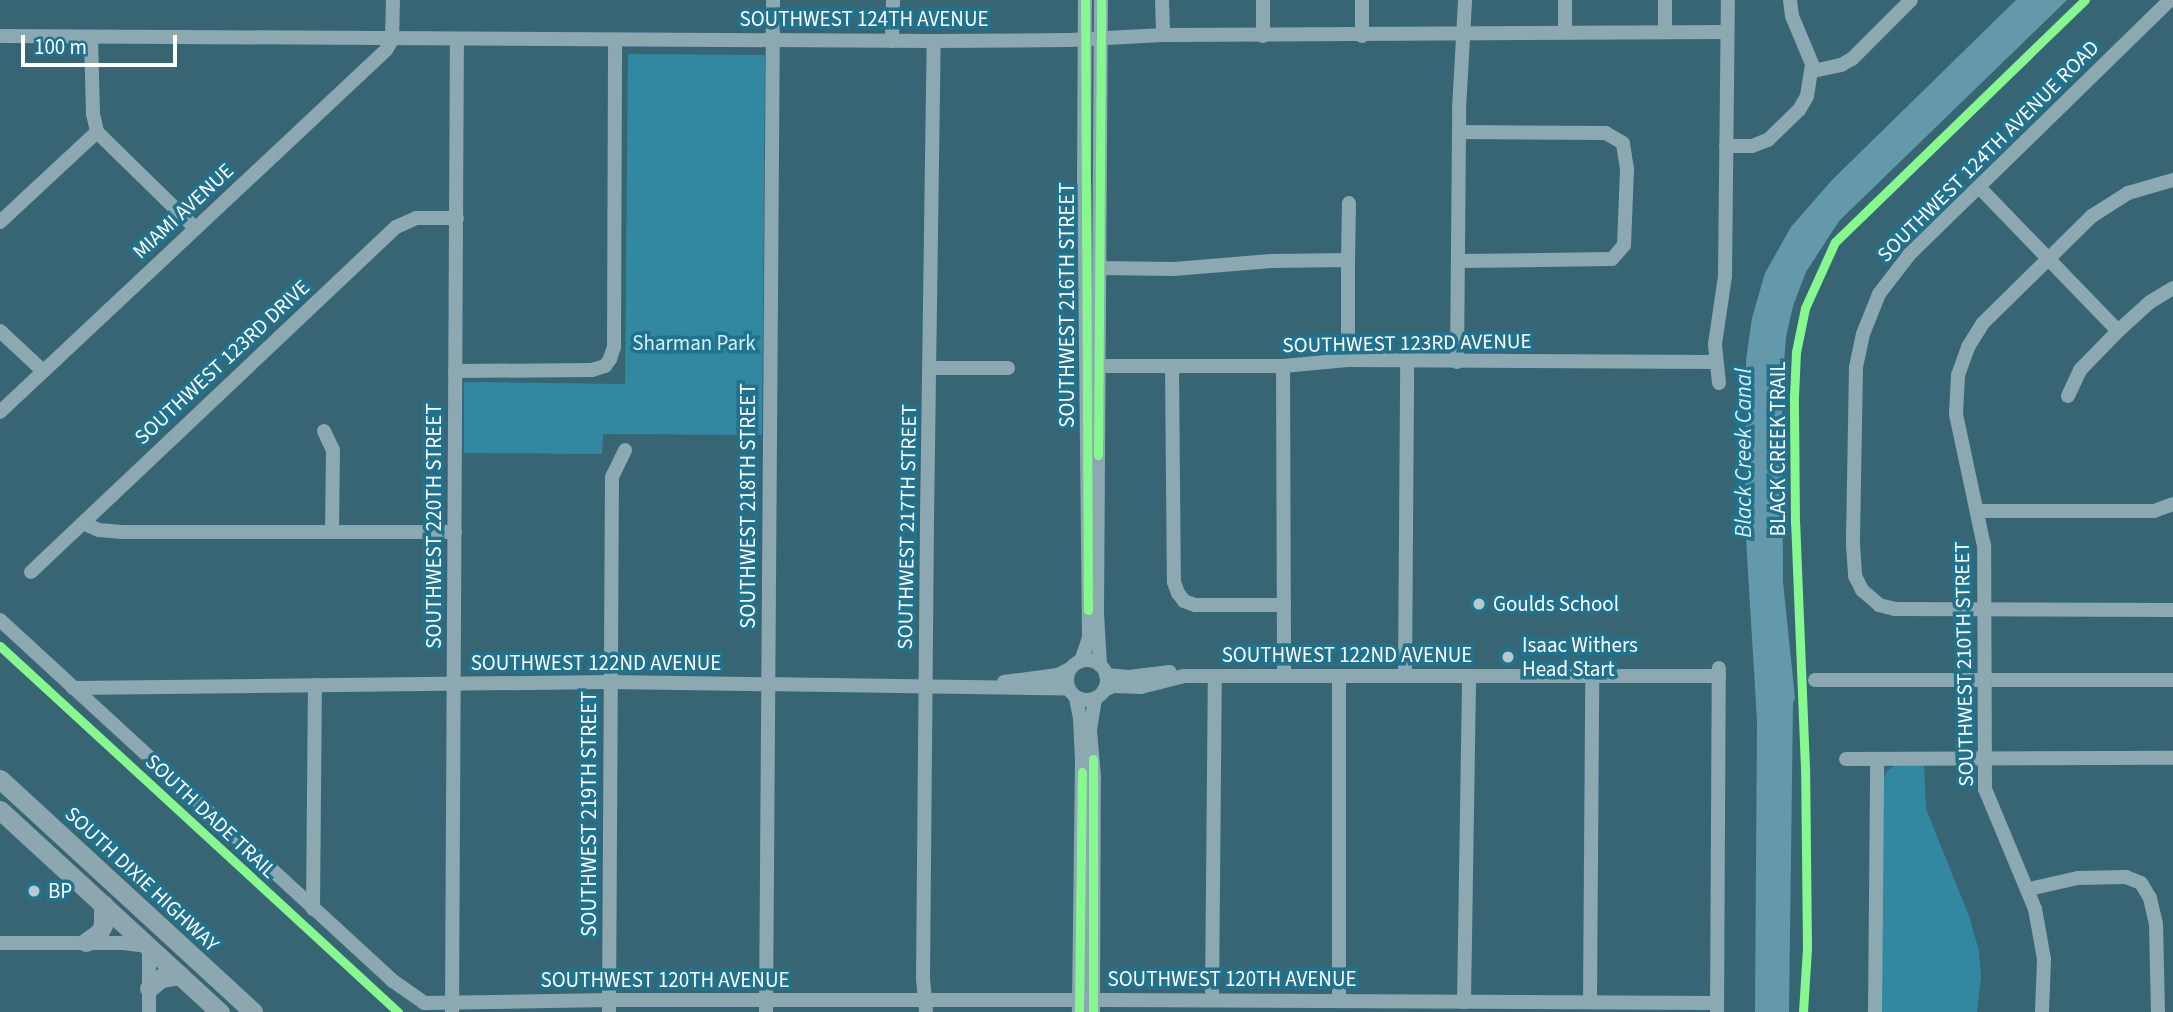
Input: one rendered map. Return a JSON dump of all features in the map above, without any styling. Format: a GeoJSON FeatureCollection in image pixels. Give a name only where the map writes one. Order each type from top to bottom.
{"type":"FeatureCollection","features":[{"type":"Feature","properties":{"kind":"highway","name":"SOUTH DIXIE HIGHWAY"},"geometry":{"type":"LineString","coordinates":[[0,779],[254,1012]]}},
{"type":"Feature","properties":{"kind":"highway"},"geometry":{"type":"LineString","coordinates":[[0,810],[220,1012]]}},
{"type":"Feature","properties":{"kind":"highway"},"geometry":{"type":"LineString","coordinates":[[86,942],[99,933],[103,925],[103,904]]}},
{"type":"Feature","properties":{"kind":"highway"},"geometry":{"type":"LineString","coordinates":[[144,911],[150,925],[149,946]]}},
{"type":"Feature","properties":{"kind":"highway"},"geometry":{"type":"LineString","coordinates":[[149,946],[164,946],[172,950],[239,1012]]}},
{"type":"Feature","properties":{"kind":"highway"},"geometry":{"type":"LineString","coordinates":[[149,988],[162,978],[180,975]]}},
{"type":"Feature","properties":{"kind":"street"},"geometry":{"type":"LineString","coordinates":[[393,0],[393,40]]}},
{"type":"Feature","properties":{"kind":"street","name":"SOUTHWEST 218TH STREET"},"geometry":{"type":"LineString","coordinates":[[766,1006],[773,0]]}},
{"type":"Feature","properties":{"kind":"street"},"geometry":{"type":"LineString","coordinates":[[892,41],[893,0]]}},
{"type":"Feature","properties":{"kind":"street","name":"SOUTHWEST 216TH STREET"},"geometry":{"type":"LineString","coordinates":[[1072,693],[1076,665],[1089,638],[1084,230],[1085,0]]}},
{"type":"Feature","properties":{"kind":"street","name":"SOUTHWEST 216TH STREET"},"geometry":{"type":"LineString","coordinates":[[1086,1006],[1094,772],[1090,730],[1101,682],[1097,613],[1101,0]]}},
{"type":"Feature","properties":{"kind":"street"},"geometry":{"type":"LineString","coordinates":[[1162,0],[1163,35]]}},
{"type":"Feature","properties":{"kind":"street"},"geometry":{"type":"LineString","coordinates":[[1262,36],[1263,0]]}},
{"type":"Feature","properties":{"kind":"street"},"geometry":{"type":"LineString","coordinates":[[1362,0],[1362,36]]}},
{"type":"Feature","properties":{"kind":"street"},"geometry":{"type":"LineString","coordinates":[[1457,362],[1459,132],[1465,0]]}},
{"type":"Feature","properties":{"kind":"street"},"geometry":{"type":"LineString","coordinates":[[1564,32],[1565,0]]}},
{"type":"Feature","properties":{"kind":"street"},"geometry":{"type":"LineString","coordinates":[[1665,0],[1665,32]]}},
{"type":"Feature","properties":{"kind":"street"},"geometry":{"type":"LineString","coordinates":[[1719,383],[1715,362],[1724,288],[1728,0]]}},
{"type":"Feature","properties":{"kind":"street"},"geometry":{"type":"LineString","coordinates":[[1726,146],[1752,146],[1768,140],[1799,110],[1809,89],[1813,71],[1810,57],[1792,16],[1790,0]]}},
{"type":"Feature","properties":{"kind":"street"},"geometry":{"type":"LineString","coordinates":[[1813,71],[1841,65],[1852,59],[1911,0]]}},
{"type":"Feature","properties":{"kind":"street","name":"SOUTHWEST 124TH AVENUE ROAD"},"geometry":{"type":"LineString","coordinates":[[1984,610],[1895,610],[1879,605],[1867,595],[1855,576],[1855,383],[1863,334],[1873,305],[1889,278],[2170,0]]}},
{"type":"Feature","properties":{"kind":"street","name":"SOUTHWEST 124TH AVENUE"},"geometry":{"type":"LineString","coordinates":[[0,36],[934,41],[1163,35],[1727,32]]}},
{"type":"Feature","properties":{"kind":"street"},"geometry":{"type":"LineString","coordinates":[[91,37],[93,114],[97,132],[195,228]]}},
{"type":"Feature","properties":{"kind":"street","name":"MIAMI AVENUE"},"geometry":{"type":"LineString","coordinates":[[0,412],[386,50],[393,40]]}},
{"type":"Feature","properties":{"kind":"street","name":"SOUTHWEST 220TH STREET"},"geometry":{"type":"LineString","coordinates":[[453,1007],[457,40]]}},
{"type":"Feature","properties":{"kind":"street"},"geometry":{"type":"LineString","coordinates":[[455,371],[592,370],[605,366],[614,347],[615,40]]}},
{"type":"Feature","properties":{"kind":"street","name":"SOUTHWEST 217TH STREET"},"geometry":{"type":"LineString","coordinates":[[925,1006],[934,41]]}},
{"type":"Feature","properties":{"kind":"street"},"geometry":{"type":"LineString","coordinates":[[0,222],[97,132]]}},
{"type":"Feature","properties":{"kind":"street"},"geometry":{"type":"LineString","coordinates":[[1458,261],[1597,262],[1612,259],[1620,253],[1625,237],[1627,169],[1626,149],[1619,138],[1599,132],[1459,132]]}},
{"type":"Feature","properties":{"kind":"street","name":"SOUTHWEST 210TH STREET"},"geometry":{"type":"LineString","coordinates":[[2042,1012],[2043,948],[2029,889],[1987,797],[1983,758],[1984,546],[1956,414],[1958,376],[1968,346],[1983,323],[2092,216],[2139,188],[2173,180]]}},
{"type":"Feature","properties":{"kind":"street"},"geometry":{"type":"LineString","coordinates":[[1979,187],[2118,331]]}},
{"type":"Feature","properties":{"kind":"street"},"geometry":{"type":"LineString","coordinates":[[1348,360],[1349,203]]}},
{"type":"Feature","properties":{"kind":"street","name":"SOUTHWEST 123RD DRIVE"},"geometry":{"type":"LineString","coordinates":[[31,572],[397,227],[416,218],[457,218]]}},
{"type":"Feature","properties":{"kind":"street"},"geometry":{"type":"LineString","coordinates":[[1084,230],[1090,247],[1089,338],[1099,366]]}},
{"type":"Feature","properties":{"kind":"street"},"geometry":{"type":"LineString","coordinates":[[1100,268],[1174,269],[1271,261],[1348,260]]}},
{"type":"Feature","properties":{"kind":"street"},"geometry":{"type":"LineString","coordinates":[[2068,396],[2080,370],[2150,302],[2173,288]]}},
{"type":"Feature","properties":{"kind":"street"},"geometry":{"type":"LineString","coordinates":[[0,331],[43,371]]}},
{"type":"Feature","properties":{"kind":"street","name":"SOUTHWEST 123RD AVENUE"},"geometry":{"type":"LineString","coordinates":[[1099,366],[1283,366],[1348,360],[1715,362]]}},
{"type":"Feature","properties":{"kind":"street"},"geometry":{"type":"LineString","coordinates":[[1405,676],[1407,361]]}},
{"type":"Feature","properties":{"kind":"street"},"geometry":{"type":"LineString","coordinates":[[1172,366],[1174,582],[1178,593],[1184,601],[1195,605],[1284,605]]}},
{"type":"Feature","properties":{"kind":"street"},"geometry":{"type":"LineString","coordinates":[[1283,366],[1284,676]]}},
{"type":"Feature","properties":{"kind":"street"},"geometry":{"type":"LineString","coordinates":[[930,368],[1008,368]]}},
{"type":"Feature","properties":{"kind":"street"},"geometry":{"type":"LineString","coordinates":[[324,431],[333,450],[332,533]]}},
{"type":"Feature","properties":{"kind":"street","name":"SOUTHWEST 219TH STREET"},"geometry":{"type":"LineString","coordinates":[[609,1006],[612,477],[625,450]]}},
{"type":"Feature","properties":{"kind":"street"},"geometry":{"type":"LineString","coordinates":[[1978,511],[2154,511],[2173,504]]}},
{"type":"Feature","properties":{"kind":"street"},"geometry":{"type":"LineString","coordinates":[[83,523],[99,530],[122,532],[455,532]]}},
{"type":"Feature","properties":{"kind":"street"},"geometry":{"type":"LineString","coordinates":[[1984,610],[2173,610]]}},
{"type":"Feature","properties":{"kind":"street","name":"SOUTHWEST 120TH AVENUE"},"geometry":{"type":"LineString","coordinates":[[0,620],[313,909],[418,1001],[453,1007],[1086,1006],[1212,1000],[1242,1006],[1339,1001],[1402,1007],[1464,1002],[1556,1007],[1590,1002],[1717,1007]]}},
{"type":"Feature","properties":{"kind":"street"},"geometry":{"type":"LineString","coordinates":[[1076,665],[1101,682]]}},
{"type":"Feature","properties":{"kind":"street","name":"SOUTHWEST 122ND AVENUE"},"geometry":{"type":"LineString","coordinates":[[993,686],[1028,676],[1058,675],[1076,665]]}},
{"type":"Feature","properties":{"kind":"street","name":"SOUTHWEST 122ND AVENUE"},"geometry":{"type":"LineString","coordinates":[[72,688],[610,682],[993,686],[1072,693],[1101,682],[1174,671],[1184,676],[1592,676],[1719,671],[1717,1007]]}},
{"type":"Feature","properties":{"kind":"street"},"geometry":{"type":"LineString","coordinates":[[1212,1000],[1214,676]]}},
{"type":"Feature","properties":{"kind":"street"},"geometry":{"type":"LineString","coordinates":[[1339,676],[1339,1001]]}},
{"type":"Feature","properties":{"kind":"street"},"geometry":{"type":"LineString","coordinates":[[1464,1002],[1469,676]]}},
{"type":"Feature","properties":{"kind":"street"},"geometry":{"type":"LineString","coordinates":[[1590,1002],[1592,676]]}},
{"type":"Feature","properties":{"kind":"street"},"geometry":{"type":"LineString","coordinates":[[1815,680],[2173,680]]}},
{"type":"Feature","properties":{"kind":"street"},"geometry":{"type":"LineString","coordinates":[[313,909],[315,685]]}},
{"type":"Feature","properties":{"kind":"street"},"geometry":{"type":"LineString","coordinates":[[1072,693],[1080,718],[1082,760],[1086,1006]]}},
{"type":"Feature","properties":{"kind":"street"},"geometry":{"type":"LineString","coordinates":[[1846,759],[2173,758]]}},
{"type":"Feature","properties":{"kind":"street"},"geometry":{"type":"LineString","coordinates":[[1875,1012],[1877,759]]}},
{"type":"Feature","properties":{"kind":"street"},"geometry":{"type":"LineString","coordinates":[[2029,889],[2069,878],[2137,880],[2148,891],[2156,924],[2158,1012]]}},
{"type":"Feature","properties":{"kind":"street"},"geometry":{"type":"LineString","coordinates":[[0,943],[86,942],[149,946],[149,1012]]}},
{"type":"Feature","properties":{"kind":"green space","name":"Sharman Park"},"geometry":{"type":"Polygon","coordinates":[[[628,54],[765,55],[762,435],[603,434],[602,454],[464,453],[464,382],[625,384],[628,54]]]}},
{"type":"Feature","properties":{"kind":"green space"},"geometry":{"type":"Polygon","coordinates":[[[1897,764],[1924,764],[1926,809],[1969,916],[1979,951],[1981,976],[1977,1012],[1880,1012],[1883,780],[1887,771],[1897,764]]]}},
{"type":"Feature","properties":{"kind":"shaded area","name":"Black Creek Canal"},"geometry":{"type":"Polygon","coordinates":[[[2016,0],[2067,0],[1839,221],[1806,272],[1793,306],[1786,337],[1782,391],[1783,582],[1795,698],[1789,1012],[1755,1012],[1757,721],[1745,522],[1746,360],[1752,318],[1765,273],[1791,227],[1832,180],[2016,0]]]}},
{"type":"Feature","properties":{"kind":"cycle path"},"geometry":{"type":"LineString","coordinates":[[1085,0],[1088,610]]}},
{"type":"Feature","properties":{"kind":"cycle path"},"geometry":{"type":"LineString","coordinates":[[1098,455],[1101,0]]}},
{"type":"Feature","properties":{"kind":"cycle path","name":"BLACK CREEK TRAIL"},"geometry":{"type":"LineString","coordinates":[[1803,1012],[1807,948],[1805,768],[1795,523],[1794,396],[1796,352],[1805,308],[1835,242],[2085,0]]}},
{"type":"Feature","properties":{"kind":"cycle path","name":"SOUTH DADE TRAIL"},"geometry":{"type":"LineString","coordinates":[[0,646],[398,1012]]}},
{"type":"Feature","properties":{"kind":"cycle path"},"geometry":{"type":"LineString","coordinates":[[1093,759],[1093,1012]]}},
{"type":"Feature","properties":{"kind":"cycle path"},"geometry":{"type":"LineString","coordinates":[[1079,1012],[1082,772]]}},
{"type":"Feature","properties":{"kind":"place","name":"Goulds School"},"geometry":{"type":"Point","coordinates":[1479,604]}},
{"type":"Feature","properties":{"kind":"place","name":"Isaac Withers Head Start"},"geometry":{"type":"Point","coordinates":[1508,657]}},
{"type":"Feature","properties":{"kind":"place","name":"BP"},"geometry":{"type":"Point","coordinates":[34,891]}}]}
